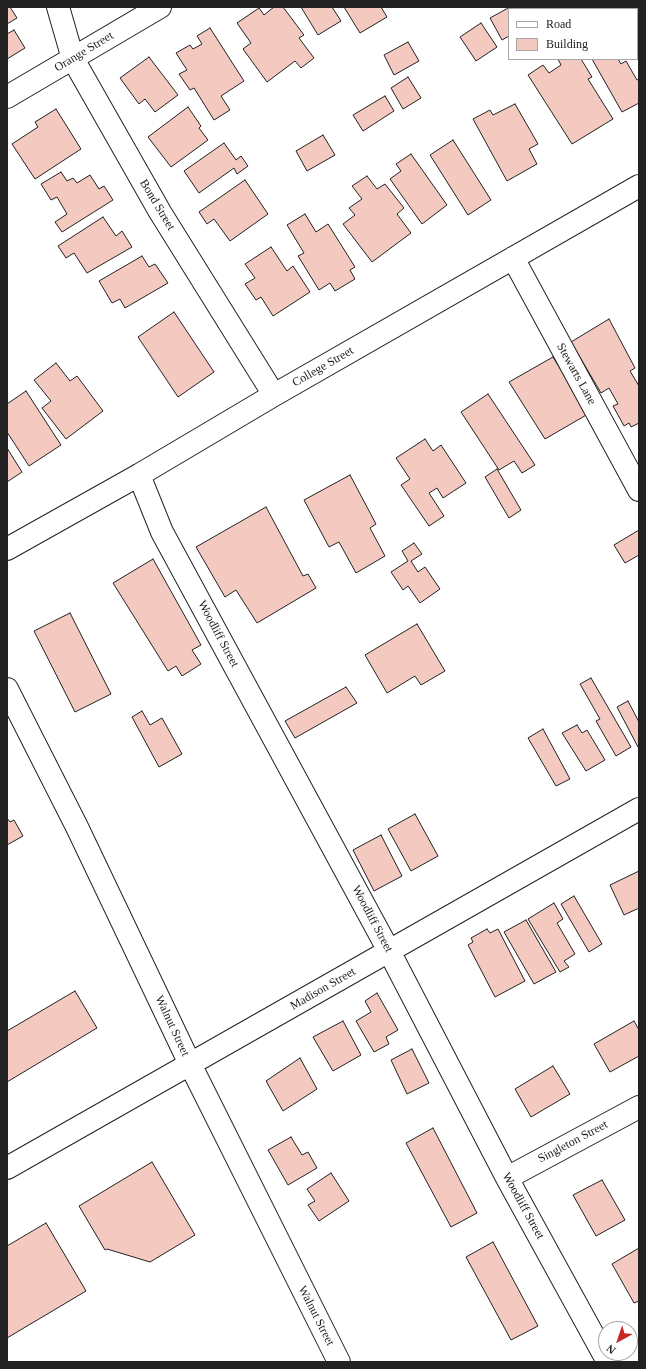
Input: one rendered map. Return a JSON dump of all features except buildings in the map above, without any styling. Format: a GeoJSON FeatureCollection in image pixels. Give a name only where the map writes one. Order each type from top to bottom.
{"type":"FeatureCollection","features":[{"type":"Feature","properties":{"kind":"street","name":"Bond Street"},"geometry":{"type":"LineString","coordinates":[[58,7],[73,59],[160,212],[274,395]]}},
{"type":"Feature","properties":{"kind":"street","name":"Orange Street"},"geometry":{"type":"LineString","coordinates":[[7,97],[160,7]]}},
{"type":"Feature","properties":{"kind":"street","name":"College Street"},"geometry":{"type":"LineString","coordinates":[[7,549],[139,475],[274,395],[639,186]]}},
{"type":"Feature","properties":{"kind":"street","name":"Stewarts Lane"},"geometry":{"type":"LineString","coordinates":[[513,258],[639,490]]}},
{"type":"Feature","properties":{"kind":"street","name":"Woodliff Street"},"geometry":{"type":"LineString","coordinates":[[139,475],[162,532],[389,951],[507,1178],[608,1362]]}},
{"type":"Feature","properties":{"kind":"street","name":"Walnut Street"},"geometry":{"type":"LineString","coordinates":[[7,690],[77,826],[190,1064],[339,1362]]}},
{"type":"Feature","properties":{"kind":"street","name":"Madison Street"},"geometry":{"type":"LineString","coordinates":[[9,1163],[190,1064],[639,809]]}},
{"type":"Feature","properties":{"kind":"street","name":"Singleton Street"},"geometry":{"type":"LineString","coordinates":[[507,1178],[639,1107]]}},
{"type":"Feature","properties":{"kind":"street"},"geometry":{"type":"LineString","coordinates":[[608,1362],[639,1351]]}}]}
